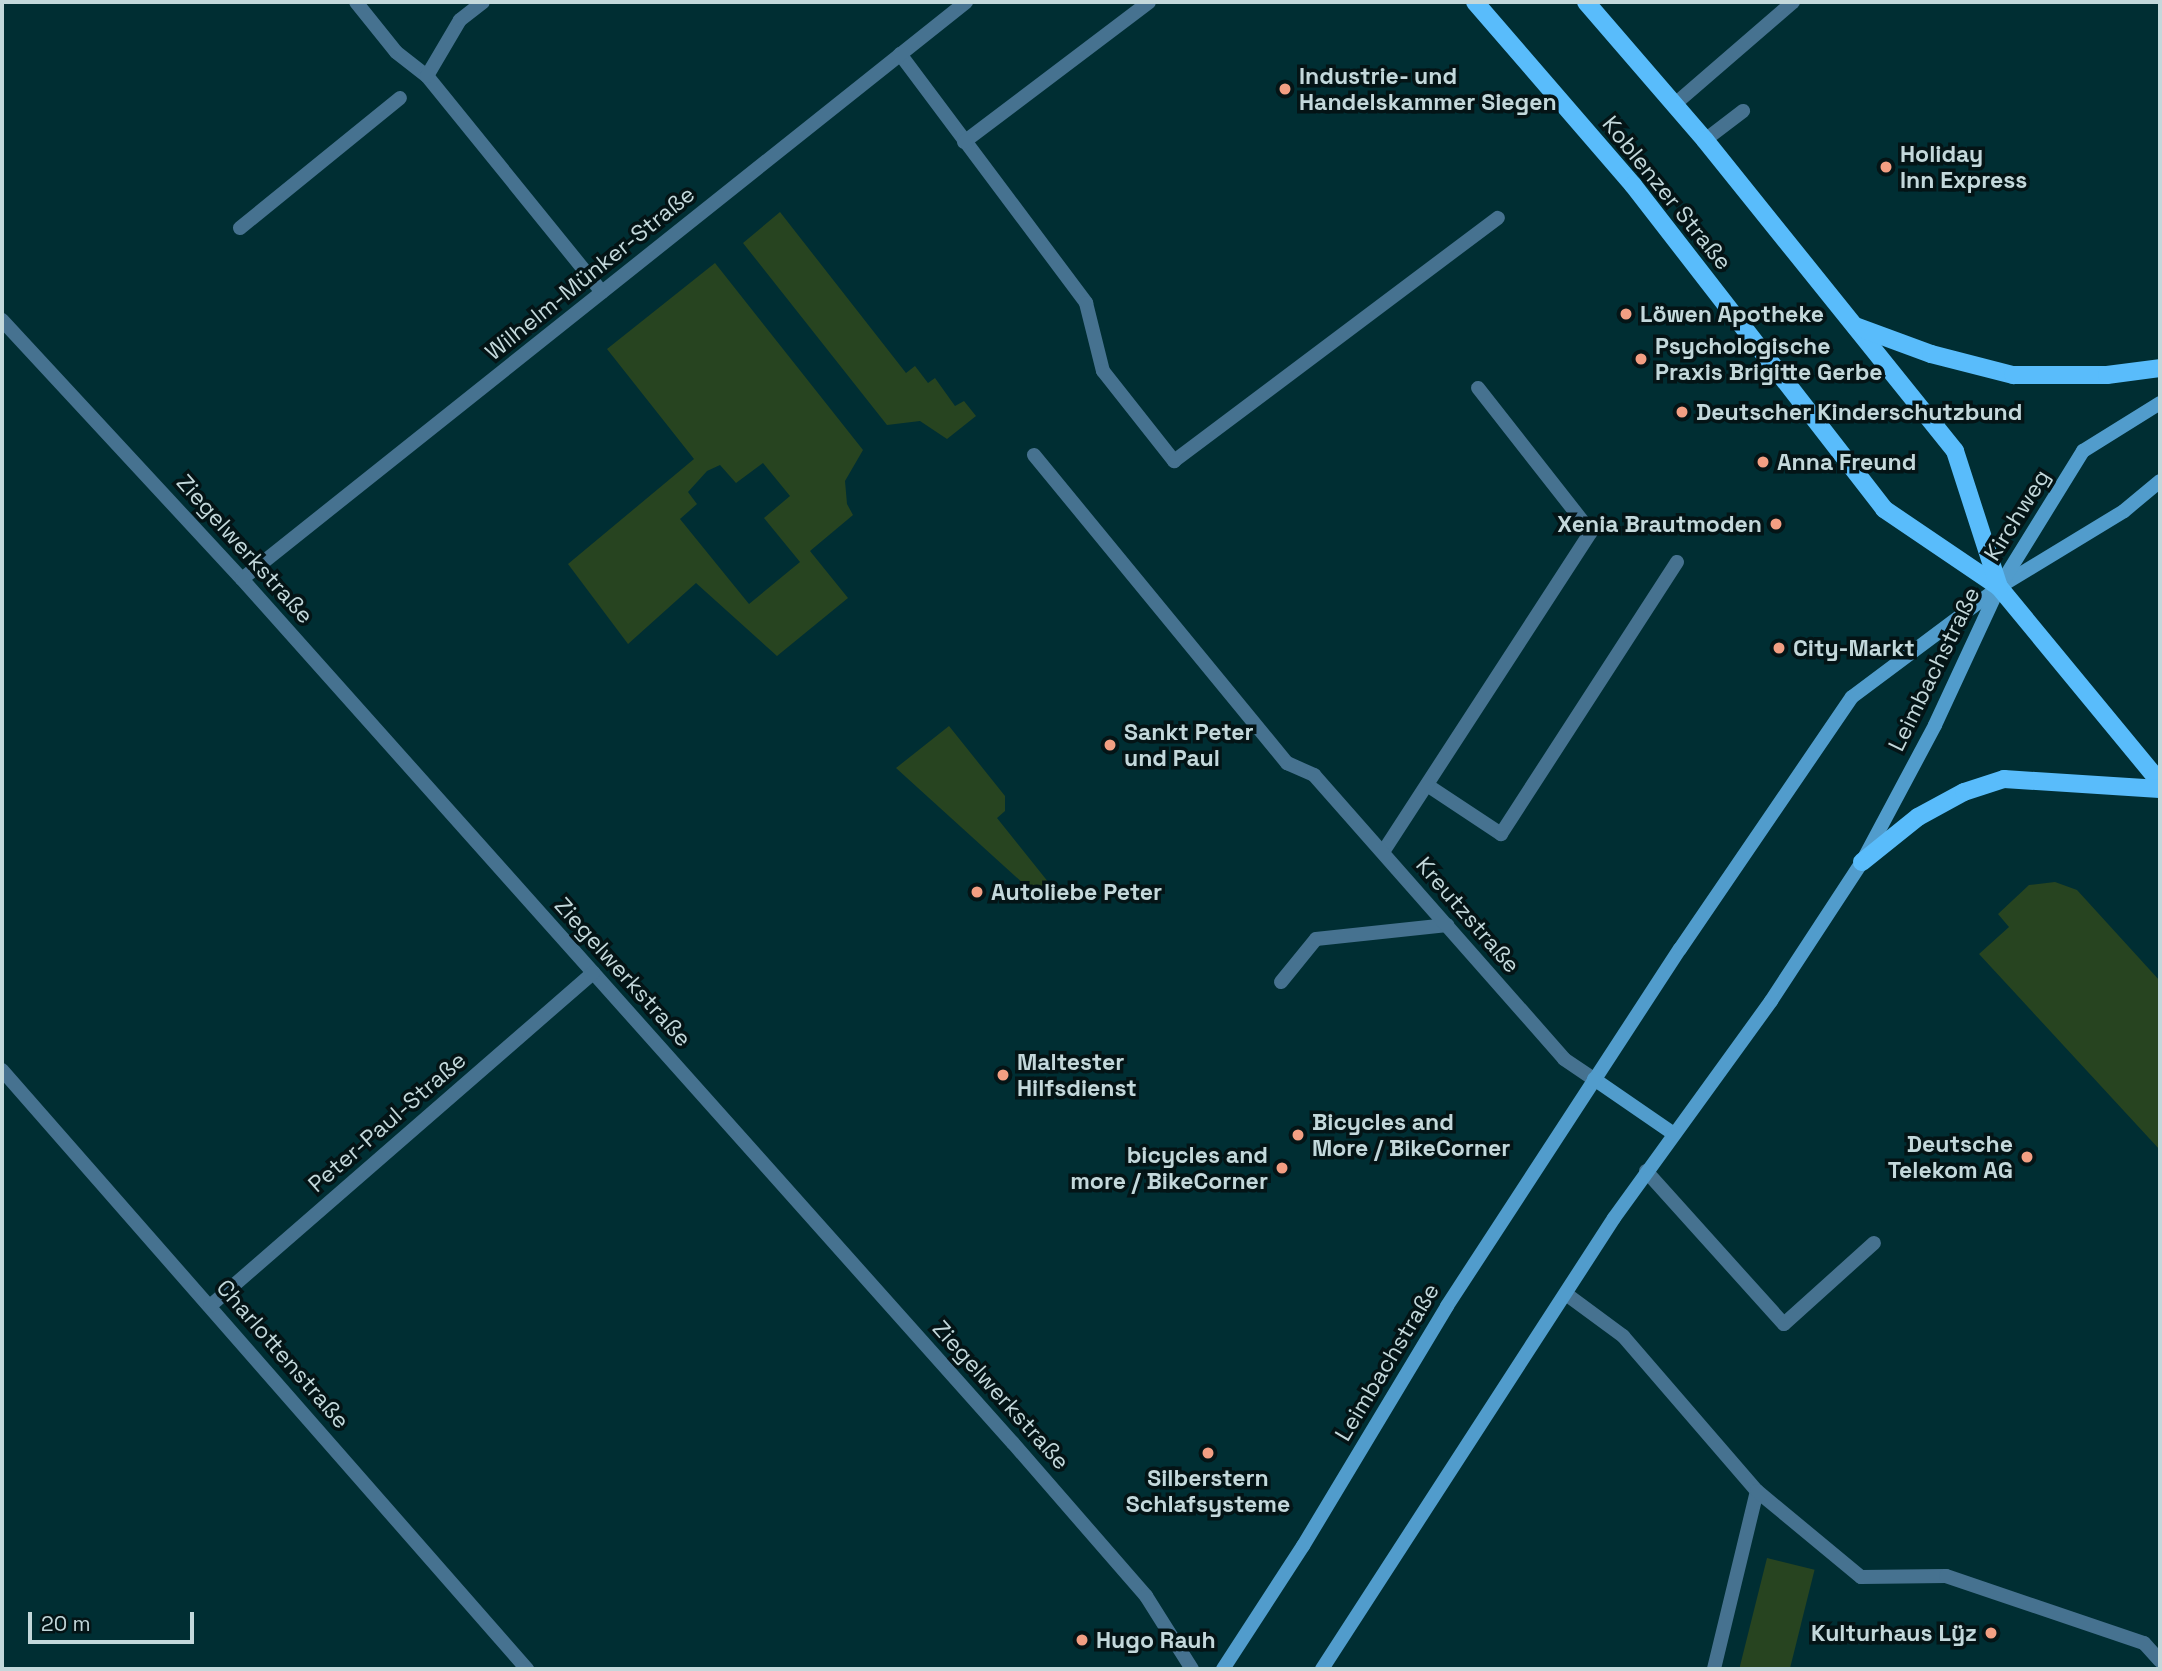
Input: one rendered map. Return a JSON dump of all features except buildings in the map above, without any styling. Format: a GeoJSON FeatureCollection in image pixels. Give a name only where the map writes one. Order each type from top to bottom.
{"type":"FeatureCollection","features":[{"type":"Feature","properties":{"kind":"main road","name":"Koblenzer Straße"},"geometry":{"type":"LineString","coordinates":[[1475,2],[1633,185],[1884,509],[1999,587],[2160,782]]}},
{"type":"Feature","properties":{"kind":"main road","name":"Koblenzer Straße"},"geometry":{"type":"LineString","coordinates":[[1586,2],[1705,140],[1955,451],[1999,587]]}},
{"type":"Feature","properties":{"kind":"main road"},"geometry":{"type":"LineString","coordinates":[[1855,326],[1931,354],[2013,375],[2107,375],[2160,368]]}},
{"type":"Feature","properties":{"kind":"main road","name":"Kirchweg"},"geometry":{"type":"LineString","coordinates":[[1999,587],[2083,451],[2160,403]]}},
{"type":"Feature","properties":{"kind":"main road","name":"Kirchweg"},"geometry":{"type":"LineString","coordinates":[[1999,587],[2124,511],[2160,481]]}},
{"type":"Feature","properties":{"kind":"main road","name":"Leimbachstraße"},"geometry":{"type":"LineString","coordinates":[[1322,1669],[1646,1171],[1771,1001],[1863,862],[1935,724],[1999,587]]}},
{"type":"Feature","properties":{"kind":"main road","name":"Leimbachstraße"},"geometry":{"type":"LineString","coordinates":[[1223,1669],[1298,1555],[1447,1306],[1594,1079],[1852,696],[1999,587]]}},
{"type":"Feature","properties":{"kind":"main road"},"geometry":{"type":"LineString","coordinates":[[1863,862],[1918,817],[1964,792],[2004,779],[2160,789]]}},
{"type":"Feature","properties":{"kind":"main road"},"geometry":{"type":"LineString","coordinates":[[1594,1079],[1674,1134]]}},
{"type":"Feature","properties":{"kind":"street"},"geometry":{"type":"LineString","coordinates":[[356,2],[397,52],[427,76],[602,292]]}},
{"type":"Feature","properties":{"kind":"street","name":"Wilhelm-Münker-Straße"},"geometry":{"type":"LineString","coordinates":[[242,579],[966,2]]}},
{"type":"Feature","properties":{"kind":"street"},"geometry":{"type":"LineString","coordinates":[[964,142],[1149,2]]}},
{"type":"Feature","properties":{"kind":"street"},"geometry":{"type":"LineString","coordinates":[[1675,104],[1793,2]]}},
{"type":"Feature","properties":{"kind":"street"},"geometry":{"type":"LineString","coordinates":[[427,76],[460,20],[475,4]]}},
{"type":"Feature","properties":{"kind":"street"},"geometry":{"type":"LineString","coordinates":[[900,54],[1086,303],[1103,371],[1174,461],[1498,218]]}},
{"type":"Feature","properties":{"kind":"street"},"geometry":{"type":"LineString","coordinates":[[240,228],[400,99]]}},
{"type":"Feature","properties":{"kind":"street"},"geometry":{"type":"LineString","coordinates":[[1705,140],[1743,111]]}},
{"type":"Feature","properties":{"kind":"street","name":"Ziegelwerkstraße"},"geometry":{"type":"LineString","coordinates":[[2,320],[242,579],[1109,1552],[1146,1596],[1192,1669]]}},
{"type":"Feature","properties":{"kind":"street"},"geometry":{"type":"LineString","coordinates":[[1383,852],[1591,532],[1478,388]]}},
{"type":"Feature","properties":{"kind":"street","name":"Kreutzstraße"},"geometry":{"type":"LineString","coordinates":[[1034,455],[1287,763],[1314,775],[1564,1059],[1594,1079]]}},
{"type":"Feature","properties":{"kind":"street"},"geometry":{"type":"LineString","coordinates":[[1427,785],[1501,834],[1677,562]]}},
{"type":"Feature","properties":{"kind":"street"},"geometry":{"type":"LineString","coordinates":[[1281,982],[1316,939],[1447,925]]}},
{"type":"Feature","properties":{"kind":"street","name":"Peter-Paul-Straße"},"geometry":{"type":"LineString","coordinates":[[211,1306],[593,973]]}},
{"type":"Feature","properties":{"kind":"street","name":"Charlottenstraße"},"geometry":{"type":"LineString","coordinates":[[2,1070],[527,1669]]}},
{"type":"Feature","properties":{"kind":"street"},"geometry":{"type":"LineString","coordinates":[[1646,1171],[1784,1324],[1874,1243]]}},
{"type":"Feature","properties":{"kind":"street"},"geometry":{"type":"LineString","coordinates":[[1566,1294],[1623,1336],[1757,1491],[1861,1577],[1947,1576],[2144,1643],[2160,1661]]}},
{"type":"Feature","properties":{"kind":"street"},"geometry":{"type":"LineString","coordinates":[[1714,1669],[1757,1491]]}},
{"type":"Feature","properties":{"kind":"green space"},"geometry":{"type":"Polygon","coordinates":[[[780,212],[906,373],[915,366],[928,383],[935,378],[955,406],[964,401],[976,416],[947,439],[920,421],[887,425],[743,243],[780,212]]]}},
{"type":"Feature","properties":{"kind":"green space"},"geometry":{"type":"Polygon","coordinates":[[[715,263],[863,450],[845,481],[847,504],[853,515],[810,551],[848,598],[777,656],[696,583],[628,644],[568,564],[694,459],[607,349],[715,263]],[[763,463],[736,483],[720,465],[707,471],[688,492],[697,504],[680,519],[749,604],[800,562],[764,518],[790,496],[763,463]]]}},
{"type":"Feature","properties":{"kind":"green space"},"geometry":{"type":"Polygon","coordinates":[[[949,726],[1005,796],[1005,811],[997,818],[1049,883],[1036,895],[896,768],[949,726]]]}},
{"type":"Feature","properties":{"kind":"green space"},"geometry":{"type":"Polygon","coordinates":[[[2055,882],[2077,890],[2160,981],[2160,1150],[1979,954],[2009,927],[1998,914],[2029,885],[2055,882]]]}},
{"type":"Feature","properties":{"kind":"green space"},"geometry":{"type":"Polygon","coordinates":[[[1767,1558],[1815,1570],[1790,1669],[1739,1669],[1767,1558]]]}},
{"type":"Feature","properties":{"kind":"place","name":"Industrie- und Handelskammer Siegen"},"geometry":{"type":"Point","coordinates":[1285,89]}},
{"type":"Feature","properties":{"kind":"place","name":"Holiday Inn Express"},"geometry":{"type":"Point","coordinates":[1886,167]}},
{"type":"Feature","properties":{"kind":"place","name":"Löwen Apotheke"},"geometry":{"type":"Point","coordinates":[1626,314]}},
{"type":"Feature","properties":{"kind":"place","name":"Psychologische Praxis Brigitte Gerbe"},"geometry":{"type":"Point","coordinates":[1641,359]}},
{"type":"Feature","properties":{"kind":"place","name":"Deutscher Kinderschutzbund"},"geometry":{"type":"Point","coordinates":[1682,412]}},
{"type":"Feature","properties":{"kind":"place","name":"Anna Freund"},"geometry":{"type":"Point","coordinates":[1763,462]}},
{"type":"Feature","properties":{"kind":"place","name":"Xenia Brautmoden"},"geometry":{"type":"Point","coordinates":[1776,524]}},
{"type":"Feature","properties":{"kind":"place","name":"City-Markt"},"geometry":{"type":"Point","coordinates":[1779,648]}},
{"type":"Feature","properties":{"kind":"place","name":"Sankt Peter und Paul"},"geometry":{"type":"Point","coordinates":[1110,745]}},
{"type":"Feature","properties":{"kind":"place","name":"Autoliebe Peter"},"geometry":{"type":"Point","coordinates":[977,892]}},
{"type":"Feature","properties":{"kind":"place","name":"Maltester Hilfsdienst"},"geometry":{"type":"Point","coordinates":[1003,1075]}},
{"type":"Feature","properties":{"kind":"place","name":"Bicycles and More / BikeCorner"},"geometry":{"type":"Point","coordinates":[1298,1135]}},
{"type":"Feature","properties":{"kind":"place","name":"Deutsche Telekom AG"},"geometry":{"type":"Point","coordinates":[2027,1157]}},
{"type":"Feature","properties":{"kind":"place","name":"bicycles and more / BikeCorner"},"geometry":{"type":"Point","coordinates":[1282,1168]}},
{"type":"Feature","properties":{"kind":"place","name":"Silberstern Schlafsysteme"},"geometry":{"type":"Point","coordinates":[1208,1453]}},
{"type":"Feature","properties":{"kind":"place","name":"Kulturhaus Lÿz"},"geometry":{"type":"Point","coordinates":[1991,1633]}},
{"type":"Feature","properties":{"kind":"place","name":"Hugo Rauh"},"geometry":{"type":"Point","coordinates":[1082,1640]}}]}
